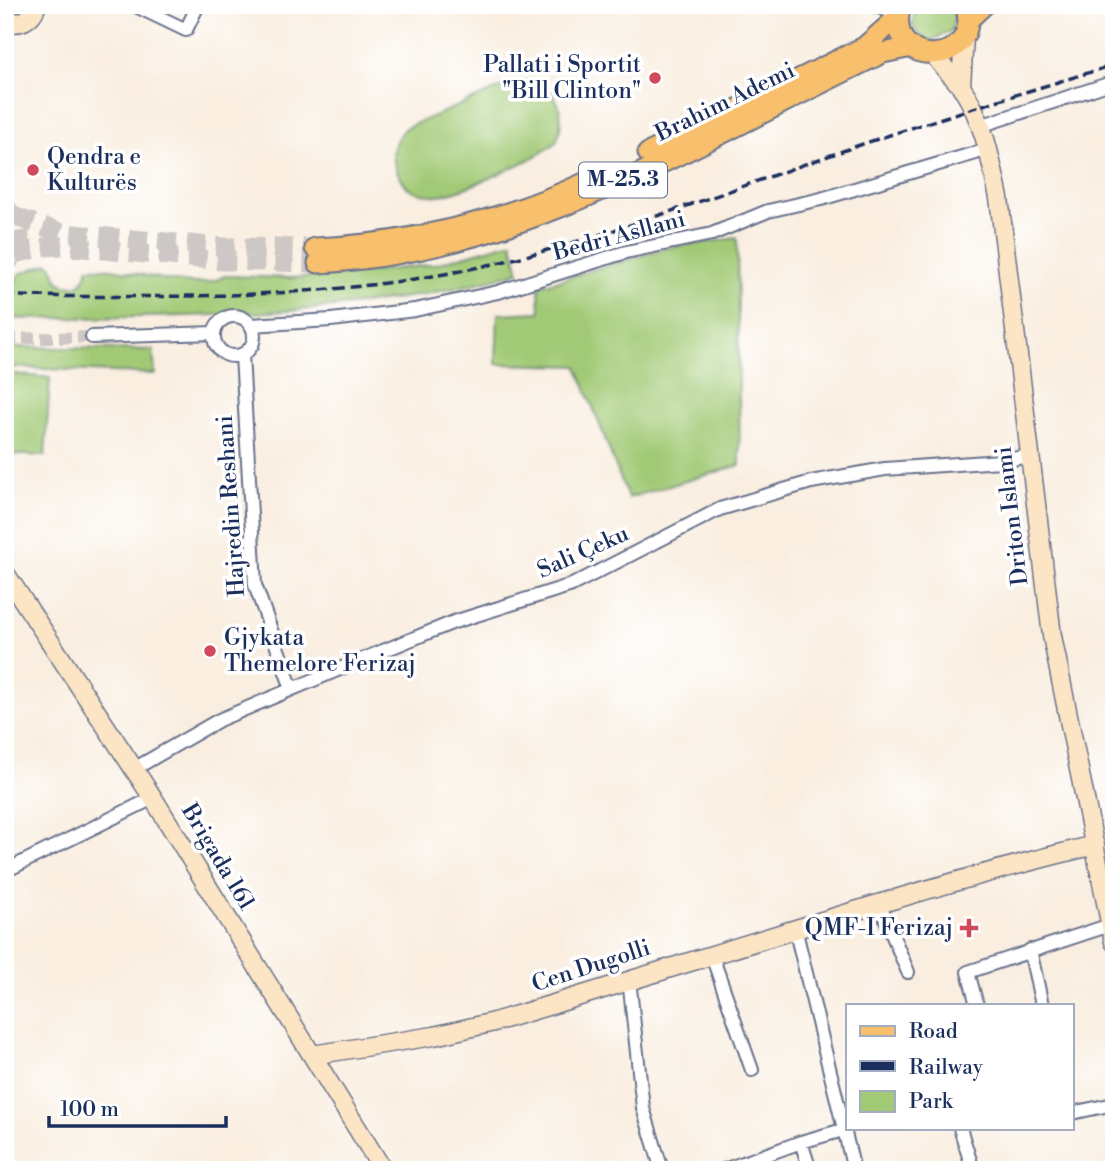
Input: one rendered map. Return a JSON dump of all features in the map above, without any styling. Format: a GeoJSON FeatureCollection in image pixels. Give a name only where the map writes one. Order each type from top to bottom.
{"type":"FeatureCollection","features":[{"type":"Feature","properties":{"kind":"main road"},"geometry":{"type":"LineString","coordinates":[[900,12],[901,34],[912,47],[925,55],[953,48],[966,20],[984,5]]}},
{"type":"Feature","properties":{"kind":"main road","name":"Brahim Ademi"},"geometry":{"type":"LineString","coordinates":[[900,12],[864,47],[633,161],[540,202],[480,222],[410,239],[317,255],[383,257],[449,245],[551,213],[883,53],[912,47]]}},
{"type":"Feature","properties":{"kind":"street"},"geometry":{"type":"LineString","coordinates":[[7,25],[27,20],[37,5]]}},
{"type":"Feature","properties":{"kind":"street"},"geometry":{"type":"LineString","coordinates":[[134,5],[186,30],[198,5]]}},
{"type":"Feature","properties":{"kind":"street"},"geometry":{"type":"LineString","coordinates":[[872,5],[900,12]]}},
{"type":"Feature","properties":{"kind":"street","name":"Driton Islami"},"geometry":{"type":"LineString","coordinates":[[961,86],[966,20]]}},
{"type":"Feature","properties":{"kind":"street","name":"Driton Islami"},"geometry":{"type":"LineString","coordinates":[[934,54],[948,76],[961,86],[980,126],[989,149],[1004,222],[1029,456],[1052,636],[1065,713],[1112,934]]}},
{"type":"Feature","properties":{"kind":"street"},"geometry":{"type":"LineString","coordinates":[[980,126],[1114,82]]}},
{"type":"Feature","properties":{"kind":"street","name":"Bedri Asllani"},"geometry":{"type":"LineString","coordinates":[[251,325],[331,320],[415,310],[498,292],[626,252],[712,234],[768,211],[821,200],[989,149]]}},
{"type":"Feature","properties":{"kind":"street"},"geometry":{"type":"LineString","coordinates":[[92,337],[214,333],[227,317],[240,317],[251,325],[252,345],[242,355],[222,352],[217,347],[214,333]]}},
{"type":"Feature","properties":{"kind":"street","name":"Hajredin Reshani"},"geometry":{"type":"LineString","coordinates":[[242,355],[255,585],[292,689]]}},
{"type":"Feature","properties":{"kind":"street","name":"Sali Çeku"},"geometry":{"type":"LineString","coordinates":[[134,769],[219,720],[454,622],[572,585],[720,509],[811,482],[873,471],[1000,461],[1029,456]]}},
{"type":"Feature","properties":{"kind":"street","name":"Brigada 161"},"geometry":{"type":"LineString","coordinates":[[5,573],[153,798],[383,1170]]}},
{"type":"Feature","properties":{"kind":"street"},"geometry":{"type":"LineString","coordinates":[[5,871],[153,798]]}},
{"type":"Feature","properties":{"kind":"street","name":"Cen Dugolli"},"geometry":{"type":"LineString","coordinates":[[312,1055],[434,1036],[494,1022],[986,871],[1095,845]]}},
{"type":"Feature","properties":{"kind":"street"},"geometry":{"type":"LineString","coordinates":[[879,903],[908,972]]}},
{"type":"Feature","properties":{"kind":"street"},"geometry":{"type":"LineString","coordinates":[[795,928],[854,1170]]}},
{"type":"Feature","properties":{"kind":"street"},"geometry":{"type":"LineString","coordinates":[[977,1004],[968,972],[1030,950],[1112,934]]}},
{"type":"Feature","properties":{"kind":"street"},"geometry":{"type":"LineString","coordinates":[[1030,950],[1042,1004]]}},
{"type":"Feature","properties":{"kind":"street"},"geometry":{"type":"LineString","coordinates":[[712,956],[752,1070]]}},
{"type":"Feature","properties":{"kind":"street"},"geometry":{"type":"LineString","coordinates":[[629,979],[643,1108],[662,1170]]}},
{"type":"Feature","properties":{"kind":"street"},"geometry":{"type":"LineString","coordinates":[[1074,1113],[1114,1104]]}},
{"type":"Feature","properties":{"kind":"street"},"geometry":{"type":"LineString","coordinates":[[724,1170],[843,1130]]}},
{"type":"Feature","properties":{"kind":"street"},"geometry":{"type":"LineString","coordinates":[[961,1130],[972,1170]]}},
{"type":"Feature","properties":{"kind":"street"},"geometry":{"type":"LineString","coordinates":[[801,1142],[810,1170]]}},
{"type":"Feature","properties":{"kind":"green space"},"geometry":{"type":"Polygon","coordinates":[[[917,5],[950,5],[955,17],[951,31],[933,40],[920,36],[912,24],[917,5]]]}},
{"type":"Feature","properties":{"kind":"green space"},"geometry":{"type":"Polygon","coordinates":[[[515,82],[539,85],[555,98],[561,118],[556,142],[517,165],[449,193],[426,194],[407,187],[397,172],[393,157],[395,142],[405,128],[515,82]]]}},
{"type":"Feature","properties":{"kind":"green space"},"geometry":{"type":"Polygon","coordinates":[[[737,238],[740,465],[628,498],[577,366],[496,364],[498,314],[540,312],[539,286],[667,248],[737,238]]]}},
{"type":"Feature","properties":{"kind":"green space"},"geometry":{"type":"Polygon","coordinates":[[[512,242],[519,272],[457,288],[394,299],[330,307],[201,315],[8,319],[5,316],[10,291],[19,274],[49,263],[60,283],[69,285],[78,286],[85,278],[88,268],[195,283],[211,282],[224,276],[291,278],[435,264],[512,242]]]}},
{"type":"Feature","properties":{"kind":"green space"},"geometry":{"type":"Polygon","coordinates":[[[17,347],[153,350],[155,374],[5,367],[5,351],[17,347]]]}},
{"type":"Feature","properties":{"kind":"green space"},"geometry":{"type":"Polygon","coordinates":[[[5,373],[50,378],[45,456],[5,454],[5,373]]]}},
{"type":"Feature","properties":{"kind":"tunnel"},"geometry":{"type":"LineString","coordinates":[[5,207],[15,219],[20,233],[18,247],[9,261]]}},
{"type":"Feature","properties":{"kind":"tunnel"},"geometry":{"type":"LineString","coordinates":[[16,217],[62,233],[225,247],[315,248]]}},
{"type":"Feature","properties":{"kind":"tunnel"},"geometry":{"type":"LineString","coordinates":[[15,254],[62,246],[221,261],[318,263]]}},
{"type":"Feature","properties":{"kind":"tunnel"},"geometry":{"type":"LineString","coordinates":[[5,339],[92,337]]}},
{"type":"Feature","properties":{"kind":"railway"},"geometry":{"type":"LineString","coordinates":[[5,296],[190,296],[314,290],[376,284],[497,263],[633,224],[889,135],[1114,65]]}},
{"type":"Feature","properties":{"kind":"place","name":"Pallati i Sportit \"Bill Clinton\""},"geometry":{"type":"Point","coordinates":[655,78]}},
{"type":"Feature","properties":{"kind":"place","name":"Qendra e Kulturës"},"geometry":{"type":"Point","coordinates":[33,170]}},
{"type":"Feature","properties":{"kind":"place","name":"Gjykata Themelore Ferizaj"},"geometry":{"type":"Point","coordinates":[210,651]}},
{"type":"Feature","properties":{"kind":"place","name":"QMF-I Ferizaj"},"geometry":{"type":"Point","coordinates":[969,928]}}]}
